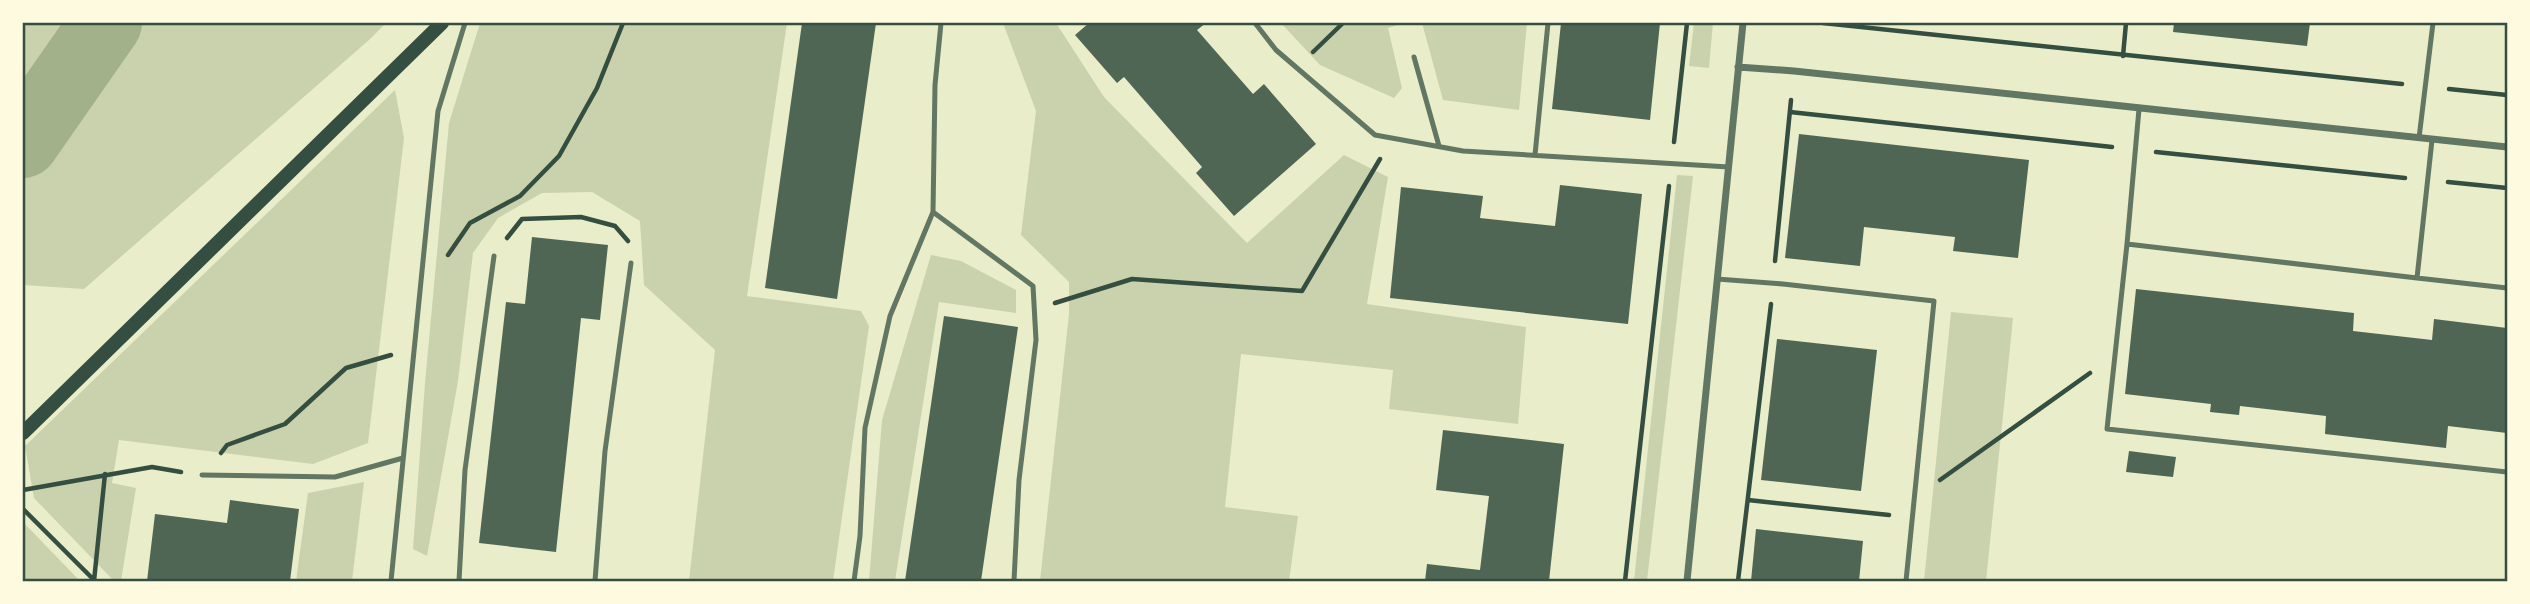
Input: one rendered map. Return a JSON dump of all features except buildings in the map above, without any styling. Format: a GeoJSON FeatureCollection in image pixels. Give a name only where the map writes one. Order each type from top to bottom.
{"type":"FeatureCollection","features":[{"type":"Feature","properties":{"kind":"main road"},"geometry":{"type":"LineString","coordinates":[[23,433],[442,23]]}},
{"type":"Feature","properties":{"kind":"street"},"geometry":{"type":"LineString","coordinates":[[1687,581],[1743,23]]}},
{"type":"Feature","properties":{"kind":"street"},"geometry":{"type":"LineString","coordinates":[[1738,67],[2507,147]]}},
{"type":"Feature","properties":{"kind":"lane"},"geometry":{"type":"LineString","coordinates":[[391,581],[438,111],[465,23]]}},
{"type":"Feature","properties":{"kind":"lane"},"geometry":{"type":"LineString","coordinates":[[854,581],[860,536],[865,428],[890,316],[933,212],[934,85],[941,23]]}},
{"type":"Feature","properties":{"kind":"lane"},"geometry":{"type":"LineString","coordinates":[[1255,23],[1276,50],[1375,135],[1463,151],[1729,167]]}},
{"type":"Feature","properties":{"kind":"lane"},"geometry":{"type":"LineString","coordinates":[[1535,155],[1548,23]]}},
{"type":"Feature","properties":{"kind":"lane"},"geometry":{"type":"LineString","coordinates":[[2419,138],[2433,23]]}},
{"type":"Feature","properties":{"kind":"lane"},"geometry":{"type":"LineString","coordinates":[[1415,57],[1439,146]]}},
{"type":"Feature","properties":{"kind":"lane"},"geometry":{"type":"LineString","coordinates":[[2139,109],[2107,429],[2507,472]]}},
{"type":"Feature","properties":{"kind":"lane"},"geometry":{"type":"LineString","coordinates":[[2417,278],[2432,140]]}},
{"type":"Feature","properties":{"kind":"lane"},"geometry":{"type":"LineString","coordinates":[[933,212],[1033,286],[1036,340],[1019,480],[1014,581]]}},
{"type":"Feature","properties":{"kind":"lane"},"geometry":{"type":"LineString","coordinates":[[2127,244],[2507,288]]}},
{"type":"Feature","properties":{"kind":"lane"},"geometry":{"type":"LineString","coordinates":[[459,581],[466,470],[494,256]]}},
{"type":"Feature","properties":{"kind":"lane"},"geometry":{"type":"LineString","coordinates":[[595,581],[605,451],[631,263]]}},
{"type":"Feature","properties":{"kind":"lane"},"geometry":{"type":"LineString","coordinates":[[1717,279],[1934,301],[1906,581]]}},
{"type":"Feature","properties":{"kind":"lane"},"geometry":{"type":"LineString","coordinates":[[202,475],[335,477],[403,458]]}},
{"type":"Feature","properties":{"kind":"path"},"geometry":{"type":"LineString","coordinates":[[445,259],[470,223],[520,196],[559,156],[597,88],[623,23]]}},
{"type":"Feature","properties":{"kind":"path"},"geometry":{"type":"LineString","coordinates":[[1297,68],[1343,23]]}},
{"type":"Feature","properties":{"kind":"path"},"geometry":{"type":"LineString","coordinates":[[1625,581],[1687,23]]}},
{"type":"Feature","properties":{"kind":"path"},"geometry":{"type":"LineString","coordinates":[[1823,23],[2507,95]]}},
{"type":"Feature","properties":{"kind":"path"},"geometry":{"type":"LineString","coordinates":[[2123,56],[2126,23]]}},
{"type":"Feature","properties":{"kind":"path"},"geometry":{"type":"LineString","coordinates":[[1738,581],[1773,283],[1791,100]]}},
{"type":"Feature","properties":{"kind":"path"},"geometry":{"type":"LineString","coordinates":[[1064,300],[1132,279],[1302,291],[1393,138]]}},
{"type":"Feature","properties":{"kind":"path"},"geometry":{"type":"LineString","coordinates":[[494,256],[522,219],[581,217],[615,226],[628,240],[631,263]]}},
{"type":"Feature","properties":{"kind":"path"},"geometry":{"type":"LineString","coordinates":[[23,490],[152,467],[202,475],[227,445],[285,424],[346,368],[413,349]]}},
{"type":"Feature","properties":{"kind":"path"},"geometry":{"type":"LineString","coordinates":[[1914,499],[2015,424],[2115,355]]}},
{"type":"Feature","properties":{"kind":"path"},"geometry":{"type":"LineString","coordinates":[[95,581],[105,474]]}},
{"type":"Feature","properties":{"kind":"path"},"geometry":{"type":"LineString","coordinates":[[1748,500],[1912,517]]}},
{"type":"Feature","properties":{"kind":"path"},"geometry":{"type":"LineString","coordinates":[[23,509],[95,581]]}},
{"type":"Feature","properties":{"kind":"green space"},"geometry":{"type":"Polygon","coordinates":[[[23,23],[386,23],[84,289],[23,285],[23,23]]]}},
{"type":"Feature","properties":{"kind":"green space"},"geometry":{"type":"Polygon","coordinates":[[[480,23],[787,23],[747,296],[861,311],[869,326],[833,581],[689,581],[715,350],[644,285],[640,221],[592,192],[542,193],[498,218],[473,253],[458,381],[427,556],[413,549],[449,123],[480,23]]]}},
{"type":"Feature","properties":{"kind":"green space"},"geometry":{"type":"Polygon","coordinates":[[[1003,23],[1056,23],[1104,97],[1247,243],[1344,155],[1388,177],[1367,304],[1526,327],[1518,424],[1389,409],[1393,370],[1241,354],[1225,507],[1298,516],[1289,581],[1040,581],[1069,314],[1069,282],[1021,235],[1036,111],[1003,23]]]}},
{"type":"Feature","properties":{"kind":"green space"},"geometry":{"type":"Polygon","coordinates":[[[1281,23],[1404,23],[1388,28],[1402,88],[1394,98],[1320,65],[1281,23]]]}},
{"type":"Feature","properties":{"kind":"green space"},"geometry":{"type":"Polygon","coordinates":[[[1422,23],[1527,23],[1519,110],[1443,100],[1422,23]]]}},
{"type":"Feature","properties":{"kind":"green space"},"geometry":{"type":"Polygon","coordinates":[[[1694,23],[1713,23],[1709,68],[1689,66],[1694,23]]]}},
{"type":"Feature","properties":{"kind":"green space"},"geometry":{"type":"Polygon","coordinates":[[[395,90],[404,138],[368,443],[313,464],[119,440],[112,483],[136,488],[121,581],[114,581],[34,498],[25,446],[395,90]]]}},
{"type":"Feature","properties":{"kind":"green space"},"geometry":{"type":"Polygon","coordinates":[[[1677,175],[1693,176],[1647,581],[1634,581],[1677,175]]]}},
{"type":"Feature","properties":{"kind":"green space"},"geometry":{"type":"Polygon","coordinates":[[[931,255],[961,261],[1016,290],[1016,313],[939,302],[895,581],[869,581],[882,420],[931,255]]]}},
{"type":"Feature","properties":{"kind":"green space"},"geometry":{"type":"Polygon","coordinates":[[[1951,312],[2013,318],[1986,581],[1924,581],[1951,312]]]}},
{"type":"Feature","properties":{"kind":"green space"},"geometry":{"type":"Polygon","coordinates":[[[364,482],[352,581],[296,581],[308,493],[364,482]]]}},
{"type":"Feature","properties":{"kind":"green space"},"geometry":{"type":"Polygon","coordinates":[[[23,522],[80,581],[23,581],[23,522]]]}},
{"type":"Feature","properties":{"kind":"waterway"},"geometry":{"type":"LineString","coordinates":[[23,142],[106,23]]}}]}
